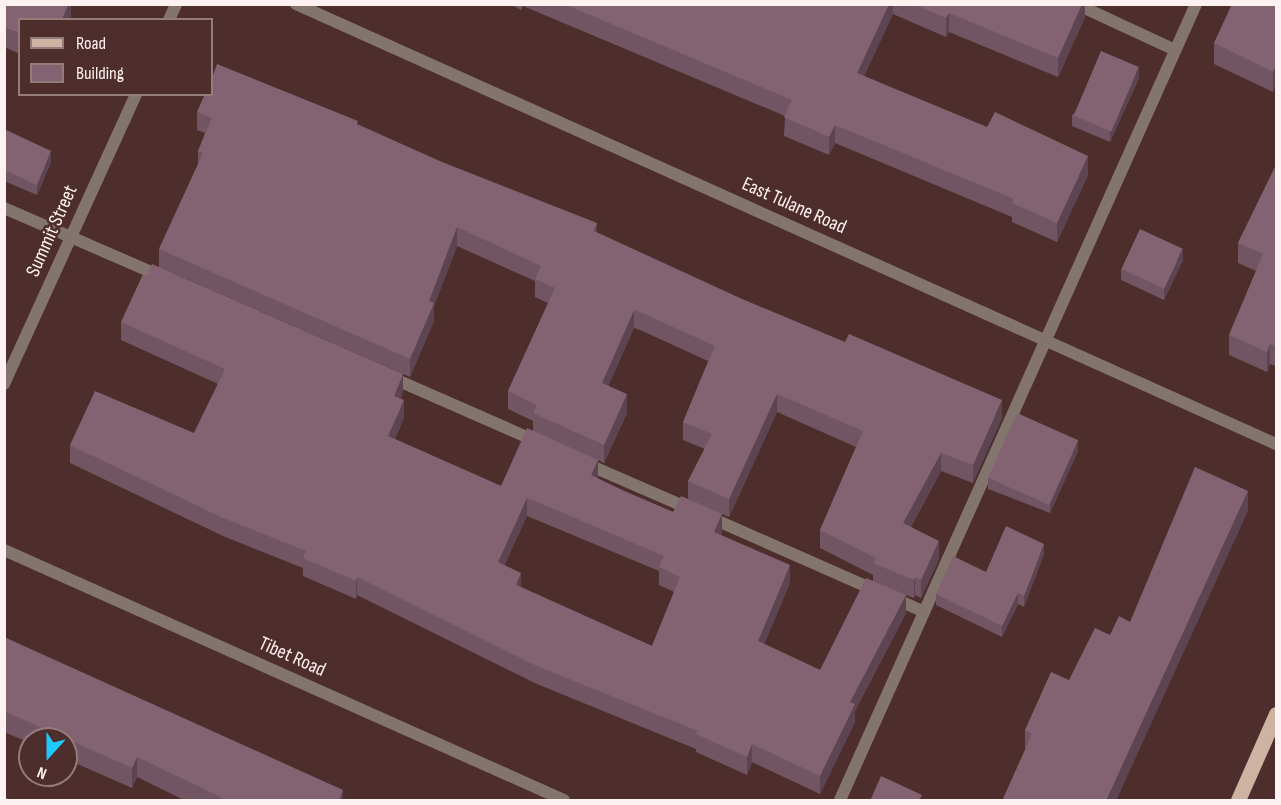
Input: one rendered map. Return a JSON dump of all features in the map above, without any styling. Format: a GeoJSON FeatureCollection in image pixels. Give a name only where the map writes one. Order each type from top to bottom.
{"type":"FeatureCollection","features":[{"type":"Feature","properties":{"kind":"main road"},"geometry":{"type":"LineString","coordinates":[[1238,801],[1276,714]]}},
{"type":"Feature","properties":{"kind":"street","name":"East Tulane Road"},"geometry":{"type":"LineString","coordinates":[[296,4],[1276,444]]}},
{"type":"Feature","properties":{"kind":"street"},"geometry":{"type":"LineString","coordinates":[[1076,4],[1175,50]]}},
{"type":"Feature","properties":{"kind":"street"},"geometry":{"type":"LineString","coordinates":[[840,801],[1196,4]]}},
{"type":"Feature","properties":{"kind":"street","name":"Summit Street"},"geometry":{"type":"LineString","coordinates":[[4,384],[135,96]]}},
{"type":"Feature","properties":{"kind":"street"},"geometry":{"type":"LineString","coordinates":[[4,208],[180,285]]}},
{"type":"Feature","properties":{"kind":"street"},"geometry":{"type":"LineString","coordinates":[[377,371],[552,448]]}},
{"type":"Feature","properties":{"kind":"street"},"geometry":{"type":"LineString","coordinates":[[574,458],[924,612]]}},
{"type":"Feature","properties":{"kind":"street","name":"Tibet Road"},"geometry":{"type":"LineString","coordinates":[[4,550],[564,801]]}},
{"type":"Feature","properties":{"kind":"building"},"geometry":{"type":"Polygon","coordinates":[[[4,4],[68,4],[63,18],[18,18],[18,32],[4,27],[4,4]]]}},
{"type":"Feature","properties":{"kind":"building"},"geometry":{"type":"Polygon","coordinates":[[[564,4],[889,4],[857,73],[987,127],[995,112],[1088,156],[1057,223],[1012,203],[1014,199],[835,125],[829,137],[784,117],[792,100],[564,4]]]}},
{"type":"Feature","properties":{"kind":"building"},"geometry":{"type":"Polygon","coordinates":[[[914,4],[1082,4],[1058,58],[949,13],[946,18],[914,4]]]}},
{"type":"Feature","properties":{"kind":"building"},"geometry":{"type":"Polygon","coordinates":[[[1232,4],[1276,5],[1276,64],[1273,72],[1214,43],[1232,4]]]}},
{"type":"Feature","properties":{"kind":"building"},"geometry":{"type":"Polygon","coordinates":[[[1101,51],[1139,67],[1111,131],[1074,115],[1101,51]]]}},
{"type":"Feature","properties":{"kind":"building"},"geometry":{"type":"Polygon","coordinates":[[[217,64],[358,121],[357,124],[442,162],[597,223],[594,231],[742,299],[845,342],[849,334],[1002,400],[973,465],[941,453],[903,523],[939,541],[921,580],[915,577],[914,580],[873,563],[876,558],[820,530],[863,431],[777,394],[729,499],[688,481],[712,434],[683,422],[715,346],[640,312],[634,310],[602,383],[627,394],[604,445],[533,413],[537,405],[508,391],[555,288],[535,279],[541,266],[457,227],[429,301],[434,303],[410,359],[159,249],[203,153],[198,151],[212,118],[197,112],[204,96],[213,96],[213,75],[217,64]]]}},
{"type":"Feature","properties":{"kind":"building"},"geometry":{"type":"Polygon","coordinates":[[[4,129],[51,151],[37,185],[4,170],[4,129]]]}},
{"type":"Feature","properties":{"kind":"building"},"geometry":{"type":"Polygon","coordinates":[[[1276,165],[1276,346],[1270,344],[1267,352],[1229,335],[1263,254],[1238,243],[1276,165]]]}},
{"type":"Feature","properties":{"kind":"building"},"geometry":{"type":"Polygon","coordinates":[[[1140,229],[1183,249],[1164,289],[1121,269],[1140,229]]]}},
{"type":"Feature","properties":{"kind":"building"},"geometry":{"type":"Polygon","coordinates":[[[152,264],[403,374],[394,396],[404,400],[388,436],[501,486],[527,428],[598,460],[591,475],[626,492],[673,512],[681,496],[722,514],[714,532],[790,565],[758,641],[820,670],[866,578],[906,595],[850,702],[855,704],[820,776],[752,744],[747,757],[696,734],[698,731],[537,666],[357,577],[356,581],[303,558],[306,551],[223,518],[70,445],[95,391],[194,433],[225,369],[121,322],[143,274],[147,276],[152,264]],[[514,492],[527,498],[498,562],[521,573],[516,585],[652,646],[680,577],[659,567],[664,556],[514,492]]]}},
{"type":"Feature","properties":{"kind":"building"},"geometry":{"type":"Polygon","coordinates":[[[1017,413],[1078,440],[1049,505],[988,478],[1017,413]]]}},
{"type":"Feature","properties":{"kind":"building"},"geometry":{"type":"Polygon","coordinates":[[[1195,467],[1248,491],[1106,801],[1002,801],[1032,734],[1025,730],[1051,672],[1069,680],[1095,628],[1110,635],[1119,616],[1130,622],[1195,467]]]}},
{"type":"Feature","properties":{"kind":"building"},"geometry":{"type":"Polygon","coordinates":[[[1006,526],[1044,544],[1024,596],[1018,593],[1002,626],[936,594],[953,556],[986,572],[1006,526]]]}},
{"type":"Feature","properties":{"kind":"building"},"geometry":{"type":"Polygon","coordinates":[[[4,637],[343,790],[339,801],[229,801],[137,757],[132,768],[78,744],[78,727],[40,727],[4,711],[4,637]]]}},
{"type":"Feature","properties":{"kind":"building"},"geometry":{"type":"Polygon","coordinates":[[[881,776],[922,795],[919,801],[870,801],[881,776]]]}}]}
